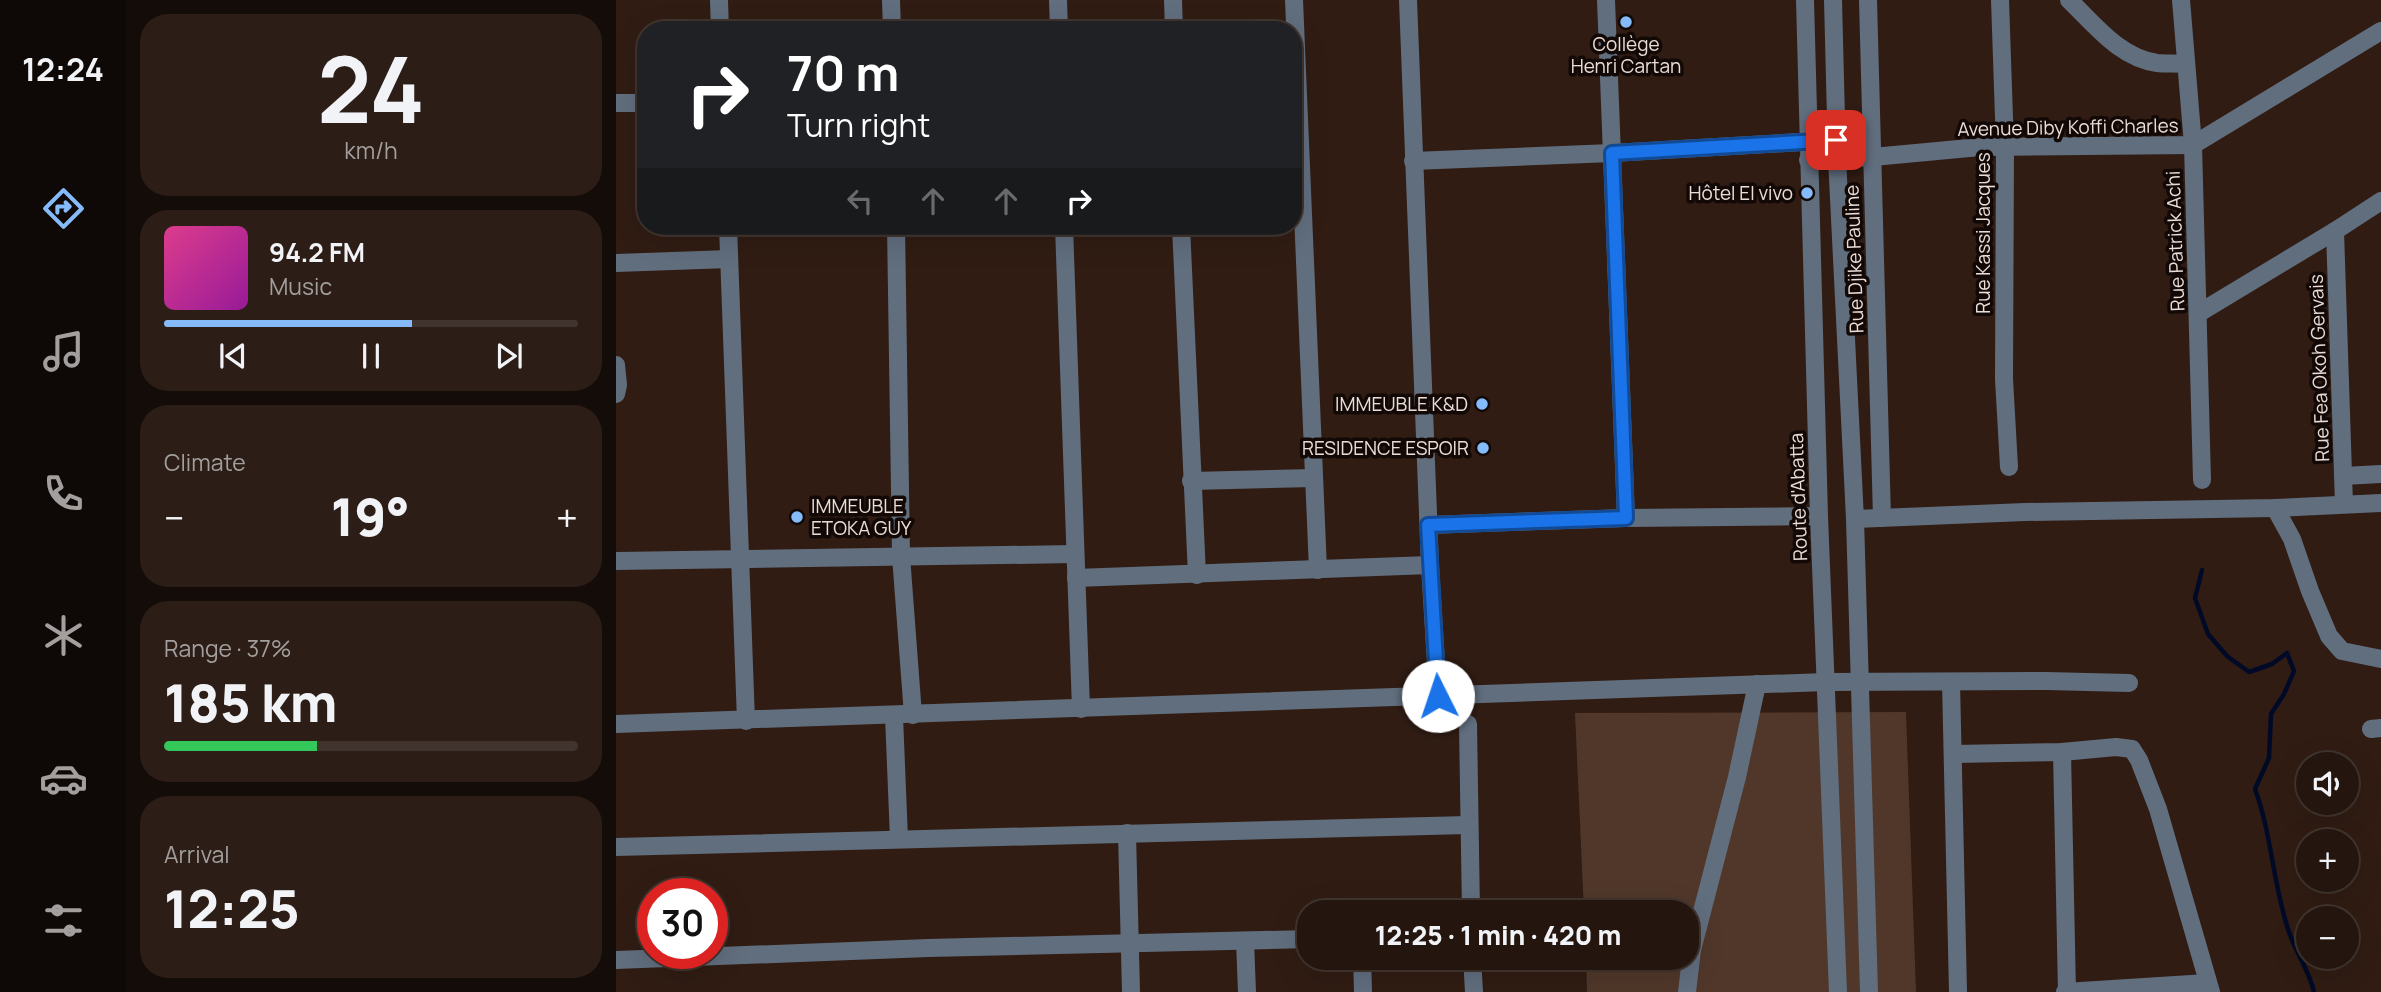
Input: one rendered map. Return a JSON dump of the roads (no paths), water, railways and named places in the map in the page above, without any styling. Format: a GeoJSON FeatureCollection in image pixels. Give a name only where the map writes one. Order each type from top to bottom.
{"type":"FeatureCollection","features":[{"type":"Feature","properties":{"kind":"street"},"geometry":{"type":"LineString","coordinates":[[719,0],[720,21]]}},
{"type":"Feature","properties":{"kind":"street"},"geometry":{"type":"LineString","coordinates":[[891,0],[892,21]]}},
{"type":"Feature","properties":{"kind":"street"},"geometry":{"type":"LineString","coordinates":[[1058,0],[1059,21]]}},
{"type":"Feature","properties":{"kind":"street"},"geometry":{"type":"LineString","coordinates":[[1172,0],[1173,21]]}},
{"type":"Feature","properties":{"kind":"street"},"geometry":{"type":"LineString","coordinates":[[1294,0],[1295,21]]}},
{"type":"Feature","properties":{"kind":"street"},"geometry":{"type":"LineString","coordinates":[[1408,0],[1428,525],[1438,696]]}},
{"type":"Feature","properties":{"kind":"street"},"geometry":{"type":"LineString","coordinates":[[1606,0],[1626,518]]}},
{"type":"Feature","properties":{"kind":"street","name":"Route d'Abatta"},"geometry":{"type":"LineString","coordinates":[[1805,0],[1819,516],[1838,992]]}},
{"type":"Feature","properties":{"kind":"street"},"geometry":{"type":"LineString","coordinates":[[1833,0],[1836,140],[1855,519],[1869,992]]}},
{"type":"Feature","properties":{"kind":"street","name":"Rue Djike Pauline"},"geometry":{"type":"LineString","coordinates":[[1868,0],[1882,518]]}},
{"type":"Feature","properties":{"kind":"street","name":"Rue Kassi Jacques"},"geometry":{"type":"LineString","coordinates":[[2000,0],[2005,147],[2004,379],[2009,467]]}},
{"type":"Feature","properties":{"kind":"street"},"geometry":{"type":"LineString","coordinates":[[2069,0],[2119,48],[2157,63],[2185,64]]}},
{"type":"Feature","properties":{"kind":"street","name":"Rue Patrick Achi"},"geometry":{"type":"LineString","coordinates":[[2181,0],[2193,145],[2202,480]]}},
{"type":"Feature","properties":{"kind":"street","name":"Avenue Diby Koffi Charles"},"geometry":{"type":"LineString","coordinates":[[1808,160],[1980,147],[2193,145],[2381,31]]}},
{"type":"Feature","properties":{"kind":"street"},"geometry":{"type":"LineString","coordinates":[[616,103],[637,103]]}},
{"type":"Feature","properties":{"kind":"street"},"geometry":{"type":"LineString","coordinates":[[1413,161],[1836,140]]}},
{"type":"Feature","properties":{"kind":"street"},"geometry":{"type":"LineString","coordinates":[[1302,191],[1318,570]]}},
{"type":"Feature","properties":{"kind":"street"},"geometry":{"type":"LineString","coordinates":[[2199,313],[2381,201]]}},
{"type":"Feature","properties":{"kind":"street","name":"Rue Fea Okoh Gervais"},"geometry":{"type":"LineString","coordinates":[[2335,231],[2344,504]]}},
{"type":"Feature","properties":{"kind":"street"},"geometry":{"type":"LineString","coordinates":[[728,235],[746,721]]}},
{"type":"Feature","properties":{"kind":"street"},"geometry":{"type":"LineString","coordinates":[[896,235],[901,556],[913,715]]}},
{"type":"Feature","properties":{"kind":"street"},"geometry":{"type":"LineString","coordinates":[[1065,235],[1081,709]]}},
{"type":"Feature","properties":{"kind":"street"},"geometry":{"type":"LineString","coordinates":[[1181,235],[1197,575]]}},
{"type":"Feature","properties":{"kind":"street"},"geometry":{"type":"LineString","coordinates":[[616,263],[729,259]]}},
{"type":"Feature","properties":{"kind":"street"},"geometry":{"type":"LineString","coordinates":[[616,365],[616,394]]}},
{"type":"Feature","properties":{"kind":"street"},"geometry":{"type":"LineString","coordinates":[[2343,476],[2381,474]]}},
{"type":"Feature","properties":{"kind":"street"},"geometry":{"type":"LineString","coordinates":[[1191,481],[1314,478]]}},
{"type":"Feature","properties":{"kind":"street"},"geometry":{"type":"LineString","coordinates":[[1855,519],[2381,503]]}},
{"type":"Feature","properties":{"kind":"street"},"geometry":{"type":"LineString","coordinates":[[2275,508],[2292,538],[2329,636],[2342,651],[2381,659]]}},
{"type":"Feature","properties":{"kind":"street"},"geometry":{"type":"LineString","coordinates":[[1428,525],[1626,518],[1819,516]]}},
{"type":"Feature","properties":{"kind":"street"},"geometry":{"type":"LineString","coordinates":[[616,561],[1075,554]]}},
{"type":"Feature","properties":{"kind":"street"},"geometry":{"type":"LineString","coordinates":[[1076,578],[1430,565]]}},
{"type":"Feature","properties":{"kind":"street"},"geometry":{"type":"LineString","coordinates":[[616,724],[1858,681],[2129,683]]}},
{"type":"Feature","properties":{"kind":"street"},"geometry":{"type":"LineString","coordinates":[[1951,682],[1958,992]]}},
{"type":"Feature","properties":{"kind":"street"},"geometry":{"type":"LineString","coordinates":[[1688,992],[1692,950],[1737,777],[1757,684]]}},
{"type":"Feature","properties":{"kind":"street"},"geometry":{"type":"LineString","coordinates":[[894,716],[899,839]]}},
{"type":"Feature","properties":{"kind":"street"},"geometry":{"type":"LineString","coordinates":[[1468,724],[1471,900]]}},
{"type":"Feature","properties":{"kind":"street"},"geometry":{"type":"LineString","coordinates":[[1954,754],[2062,752],[2116,747],[2132,749],[2158,809],[2209,987],[2066,992],[2062,752]]}},
{"type":"Feature","properties":{"kind":"street"},"geometry":{"type":"LineString","coordinates":[[616,847],[1468,825]]}},
{"type":"Feature","properties":{"kind":"street"},"geometry":{"type":"LineString","coordinates":[[1127,833],[1131,992]]}},
{"type":"Feature","properties":{"kind":"street"},"geometry":{"type":"LineString","coordinates":[[616,960],[1129,942],[1297,939]]}},
{"type":"Feature","properties":{"kind":"street"},"geometry":{"type":"LineString","coordinates":[[1245,941],[1247,992]]}},
{"type":"Feature","properties":{"kind":"street"},"geometry":{"type":"LineString","coordinates":[[1362,970],[1363,992]]}},
{"type":"Feature","properties":{"kind":"street"},"geometry":{"type":"LineString","coordinates":[[1473,970],[1474,992]]}},
{"type":"Feature","properties":{"kind":"waterway"},"geometry":{"type":"LineString","coordinates":[[2202,570],[2195,598],[2208,634],[2227,656],[2249,672],[2272,664],[2287,653],[2294,671],[2271,714],[2269,758],[2255,789],[2284,915],[2314,992]]}},
{"type":"Feature","properties":{"kind":"place","name":"Collège Henri Cartan"},"geometry":{"type":"Point","coordinates":[1626,22]}},
{"type":"Feature","properties":{"kind":"place","name":"Hôtel El vivo"},"geometry":{"type":"Point","coordinates":[1807,193]}},
{"type":"Feature","properties":{"kind":"place","name":"IMMEUBLE K&D"},"geometry":{"type":"Point","coordinates":[1482,404]}},
{"type":"Feature","properties":{"kind":"place","name":"RESIDENCE ESPOIR"},"geometry":{"type":"Point","coordinates":[1483,448]}},
{"type":"Feature","properties":{"kind":"place","name":"IMMEUBLE ETOKA GUY"},"geometry":{"type":"Point","coordinates":[797,517]}}]}
